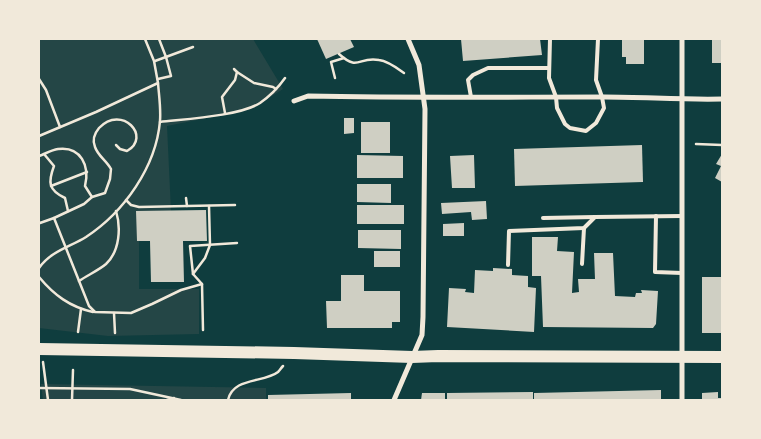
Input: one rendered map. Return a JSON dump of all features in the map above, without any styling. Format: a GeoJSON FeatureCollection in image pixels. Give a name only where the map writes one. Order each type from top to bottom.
{"type":"FeatureCollection","features":[{"type":"Feature","properties":{"kind":"main road"},"geometry":{"type":"LineString","coordinates":[[42,351],[294,353],[412,357],[722,358]]}},
{"type":"Feature","properties":{"kind":"street"},"geometry":{"type":"LineString","coordinates":[[394,400],[422,335],[423,317],[424,98],[419,65],[408,39]]}},
{"type":"Feature","properties":{"kind":"street"},"geometry":{"type":"LineString","coordinates":[[682,39],[682,400]]}},
{"type":"Feature","properties":{"kind":"street"},"geometry":{"type":"LineString","coordinates":[[294,101],[308,96],[722,99]]}},
{"type":"Feature","properties":{"kind":"lane"},"geometry":{"type":"LineString","coordinates":[[550,39],[549,78],[556,97],[557,108],[564,124],[570,128],[586,131],[596,123],[604,108],[596,80],[598,39]]}},
{"type":"Feature","properties":{"kind":"lane"},"geometry":{"type":"LineString","coordinates":[[471,96],[468,80],[473,75],[488,68],[549,68]]}},
{"type":"Feature","properties":{"kind":"lane"},"geometry":{"type":"LineString","coordinates":[[656,216],[655,272],[682,273]]}},
{"type":"Feature","properties":{"kind":"lane"},"geometry":{"type":"LineString","coordinates":[[543,218],[682,216]]}},
{"type":"Feature","properties":{"kind":"lane"},"geometry":{"type":"LineString","coordinates":[[582,264],[584,228],[595,217]]}},
{"type":"Feature","properties":{"kind":"lane"},"geometry":{"type":"LineString","coordinates":[[508,265],[509,231],[584,228]]}},
{"type":"Feature","properties":{"kind":"path"},"geometry":{"type":"LineString","coordinates":[[39,268],[49,257],[66,246],[84,238],[104,223],[126,200],[146,168],[160,122],[158,81],[154,61],[144,39]]}},
{"type":"Feature","properties":{"kind":"path"},"geometry":{"type":"LineString","coordinates":[[39,136],[96,112],[171,76],[159,39]]}},
{"type":"Feature","properties":{"kind":"path"},"geometry":{"type":"LineString","coordinates":[[154,61],[193,46]]}},
{"type":"Feature","properties":{"kind":"path"},"geometry":{"type":"LineString","coordinates":[[339,54],[348,62],[381,60],[395,66],[404,73]]}},
{"type":"Feature","properties":{"kind":"path"},"geometry":{"type":"LineString","coordinates":[[335,78],[331,62],[344,58]]}},
{"type":"Feature","properties":{"kind":"path"},"geometry":{"type":"LineString","coordinates":[[234,69],[254,83],[273,86],[276,90]]}},
{"type":"Feature","properties":{"kind":"path"},"geometry":{"type":"LineString","coordinates":[[225,113],[222,97],[235,80],[237,72]]}},
{"type":"Feature","properties":{"kind":"path"},"geometry":{"type":"LineString","coordinates":[[160,122],[225,113],[258,104],[276,90],[285,78]]}},
{"type":"Feature","properties":{"kind":"path"},"geometry":{"type":"LineString","coordinates":[[39,79],[60,127]]}},
{"type":"Feature","properties":{"kind":"path"},"geometry":{"type":"LineString","coordinates":[[39,89],[44,87]]}},
{"type":"Feature","properties":{"kind":"path"},"geometry":{"type":"LineString","coordinates":[[39,222],[54,218],[84,204],[92,197],[102,195],[108,189],[111,169],[97,152],[94,137],[97,130],[104,124],[115,120],[124,120],[133,127],[137,137],[136,141],[133,147],[127,151],[120,149],[116,145]]}},
{"type":"Feature","properties":{"kind":"path"},"geometry":{"type":"LineString","coordinates":[[696,144],[722,145]]}},
{"type":"Feature","properties":{"kind":"path"},"geometry":{"type":"LineString","coordinates":[[39,156],[56,149],[69,149],[81,155],[86,164],[85,186],[92,197]]}},
{"type":"Feature","properties":{"kind":"path"},"geometry":{"type":"LineString","coordinates":[[44,154],[54,166],[50,177],[51,186],[57,194],[65,198],[68,211]]}},
{"type":"Feature","properties":{"kind":"path"},"geometry":{"type":"LineString","coordinates":[[51,186],[87,172]]}},
{"type":"Feature","properties":{"kind":"path"},"geometry":{"type":"LineString","coordinates":[[186,198],[187,206]]}},
{"type":"Feature","properties":{"kind":"path"},"geometry":{"type":"LineString","coordinates":[[126,200],[131,205],[140,207],[235,205]]}},
{"type":"Feature","properties":{"kind":"path"},"geometry":{"type":"LineString","coordinates":[[193,274],[205,258],[210,245],[209,206]]}},
{"type":"Feature","properties":{"kind":"path"},"geometry":{"type":"LineString","coordinates":[[79,281],[106,264],[114,254],[119,230],[116,211]]}},
{"type":"Feature","properties":{"kind":"path"},"geometry":{"type":"LineString","coordinates":[[54,218],[89,306],[95,312]]}},
{"type":"Feature","properties":{"kind":"path"},"geometry":{"type":"LineString","coordinates":[[202,330],[202,284],[193,274],[190,246],[237,243]]}},
{"type":"Feature","properties":{"kind":"path"},"geometry":{"type":"LineString","coordinates":[[39,277],[51,292],[81,309],[114,313],[131,313],[181,290],[202,284]]}},
{"type":"Feature","properties":{"kind":"path"},"geometry":{"type":"LineString","coordinates":[[78,332],[81,309]]}},
{"type":"Feature","properties":{"kind":"path"},"geometry":{"type":"LineString","coordinates":[[114,313],[115,333]]}},
{"type":"Feature","properties":{"kind":"path"},"geometry":{"type":"LineString","coordinates":[[42,351],[48,400]]}},
{"type":"Feature","properties":{"kind":"path"},"geometry":{"type":"LineString","coordinates":[[228,400],[230,393],[243,383],[277,373],[294,353]]}},
{"type":"Feature","properties":{"kind":"path"},"geometry":{"type":"LineString","coordinates":[[72,400],[73,370]]}},
{"type":"Feature","properties":{"kind":"path"},"geometry":{"type":"LineString","coordinates":[[39,388],[130,389],[181,400]]}},
{"type":"Feature","properties":{"kind":"path"},"geometry":{"type":"LineString","coordinates":[[167,400],[176,398]]}},
{"type":"Feature","properties":{"kind":"shaded area"},"geometry":{"type":"Polygon","coordinates":[[[39,39],[253,39],[283,89],[251,109],[167,126],[171,211],[139,213],[139,289],[199,289],[199,334],[108,336],[39,328],[39,39]]]}},
{"type":"Feature","properties":{"kind":"shaded area"},"geometry":{"type":"Polygon","coordinates":[[[41,384],[266,388],[266,400],[43,400],[41,384]]]}},
{"type":"Feature","properties":{"kind":"building"},"geometry":{"type":"Polygon","coordinates":[[[317,39],[350,39],[354,47],[326,59],[317,39]]]}},
{"type":"Feature","properties":{"kind":"building"},"geometry":{"type":"Polygon","coordinates":[[[461,39],[540,39],[542,55],[463,61],[461,39]]]}},
{"type":"Feature","properties":{"kind":"building"},"geometry":{"type":"Polygon","coordinates":[[[622,39],[644,39],[644,64],[626,64],[626,57],[622,57],[622,39]]]}},
{"type":"Feature","properties":{"kind":"building"},"geometry":{"type":"Polygon","coordinates":[[[712,39],[722,39],[722,63],[712,63],[712,39]]]}},
{"type":"Feature","properties":{"kind":"building"},"geometry":{"type":"Polygon","coordinates":[[[344,118],[354,118],[354,133],[344,134],[344,118]]]}},
{"type":"Feature","properties":{"kind":"building"},"geometry":{"type":"Polygon","coordinates":[[[361,122],[390,122],[390,153],[361,153],[361,122]]]}},
{"type":"Feature","properties":{"kind":"building"},"geometry":{"type":"Polygon","coordinates":[[[642,145],[643,182],[515,186],[514,149],[642,145]]]}},
{"type":"Feature","properties":{"kind":"building"},"geometry":{"type":"Polygon","coordinates":[[[722,154],[722,182],[715,178],[721,166],[716,164],[722,154]]]}},
{"type":"Feature","properties":{"kind":"building"},"geometry":{"type":"Polygon","coordinates":[[[357,155],[403,156],[403,178],[357,178],[357,155]]]}},
{"type":"Feature","properties":{"kind":"building"},"geometry":{"type":"Polygon","coordinates":[[[474,155],[475,188],[452,188],[450,156],[474,155]]]}},
{"type":"Feature","properties":{"kind":"building"},"geometry":{"type":"Polygon","coordinates":[[[357,184],[391,184],[391,203],[357,202],[357,184]]]}},
{"type":"Feature","properties":{"kind":"building"},"geometry":{"type":"Polygon","coordinates":[[[486,201],[487,219],[472,220],[471,212],[442,214],[441,203],[486,201]]]}},
{"type":"Feature","properties":{"kind":"building"},"geometry":{"type":"Polygon","coordinates":[[[357,205],[404,205],[404,224],[357,224],[357,205]]]}},
{"type":"Feature","properties":{"kind":"building"},"geometry":{"type":"Polygon","coordinates":[[[206,210],[207,241],[183,241],[184,282],[151,282],[150,241],[137,241],[136,211],[206,210]]]}},
{"type":"Feature","properties":{"kind":"building"},"geometry":{"type":"Polygon","coordinates":[[[464,223],[464,236],[443,236],[443,224],[464,223]]]}},
{"type":"Feature","properties":{"kind":"building"},"geometry":{"type":"Polygon","coordinates":[[[358,230],[401,230],[401,249],[358,248],[358,230]]]}},
{"type":"Feature","properties":{"kind":"building"},"geometry":{"type":"Polygon","coordinates":[[[532,237],[558,237],[557,251],[574,252],[572,293],[579,292],[578,279],[595,279],[594,253],[613,253],[615,296],[635,297],[636,293],[642,293],[641,290],[658,291],[656,324],[653,328],[543,327],[541,276],[532,276],[532,237]]]}},
{"type":"Feature","properties":{"kind":"building"},"geometry":{"type":"Polygon","coordinates":[[[374,251],[400,251],[400,267],[374,267],[374,251]]]}},
{"type":"Feature","properties":{"kind":"building"},"geometry":{"type":"Polygon","coordinates":[[[493,268],[512,269],[512,275],[528,276],[528,287],[536,288],[534,332],[447,327],[449,288],[466,289],[465,292],[474,293],[475,270],[493,271],[493,268]]]}},
{"type":"Feature","properties":{"kind":"building"},"geometry":{"type":"Polygon","coordinates":[[[341,275],[364,275],[364,291],[400,291],[400,322],[392,322],[392,328],[327,328],[326,301],[341,301],[341,275]]]}},
{"type":"Feature","properties":{"kind":"building"},"geometry":{"type":"Polygon","coordinates":[[[702,277],[722,277],[722,333],[702,333],[702,277]]]}},
{"type":"Feature","properties":{"kind":"building"},"geometry":{"type":"Polygon","coordinates":[[[661,390],[661,400],[534,400],[534,393],[661,390]]]}},
{"type":"Feature","properties":{"kind":"building"},"geometry":{"type":"Polygon","coordinates":[[[533,392],[533,400],[447,400],[447,393],[533,392]]]}},
{"type":"Feature","properties":{"kind":"building"},"geometry":{"type":"Polygon","coordinates":[[[718,392],[718,398],[722,398],[722,400],[702,400],[702,393],[718,392]]]}},
{"type":"Feature","properties":{"kind":"building"},"geometry":{"type":"Polygon","coordinates":[[[351,393],[351,400],[268,400],[268,395],[351,393]]]}},
{"type":"Feature","properties":{"kind":"building"},"geometry":{"type":"Polygon","coordinates":[[[422,393],[445,393],[445,400],[421,400],[422,393]]]}}]}
